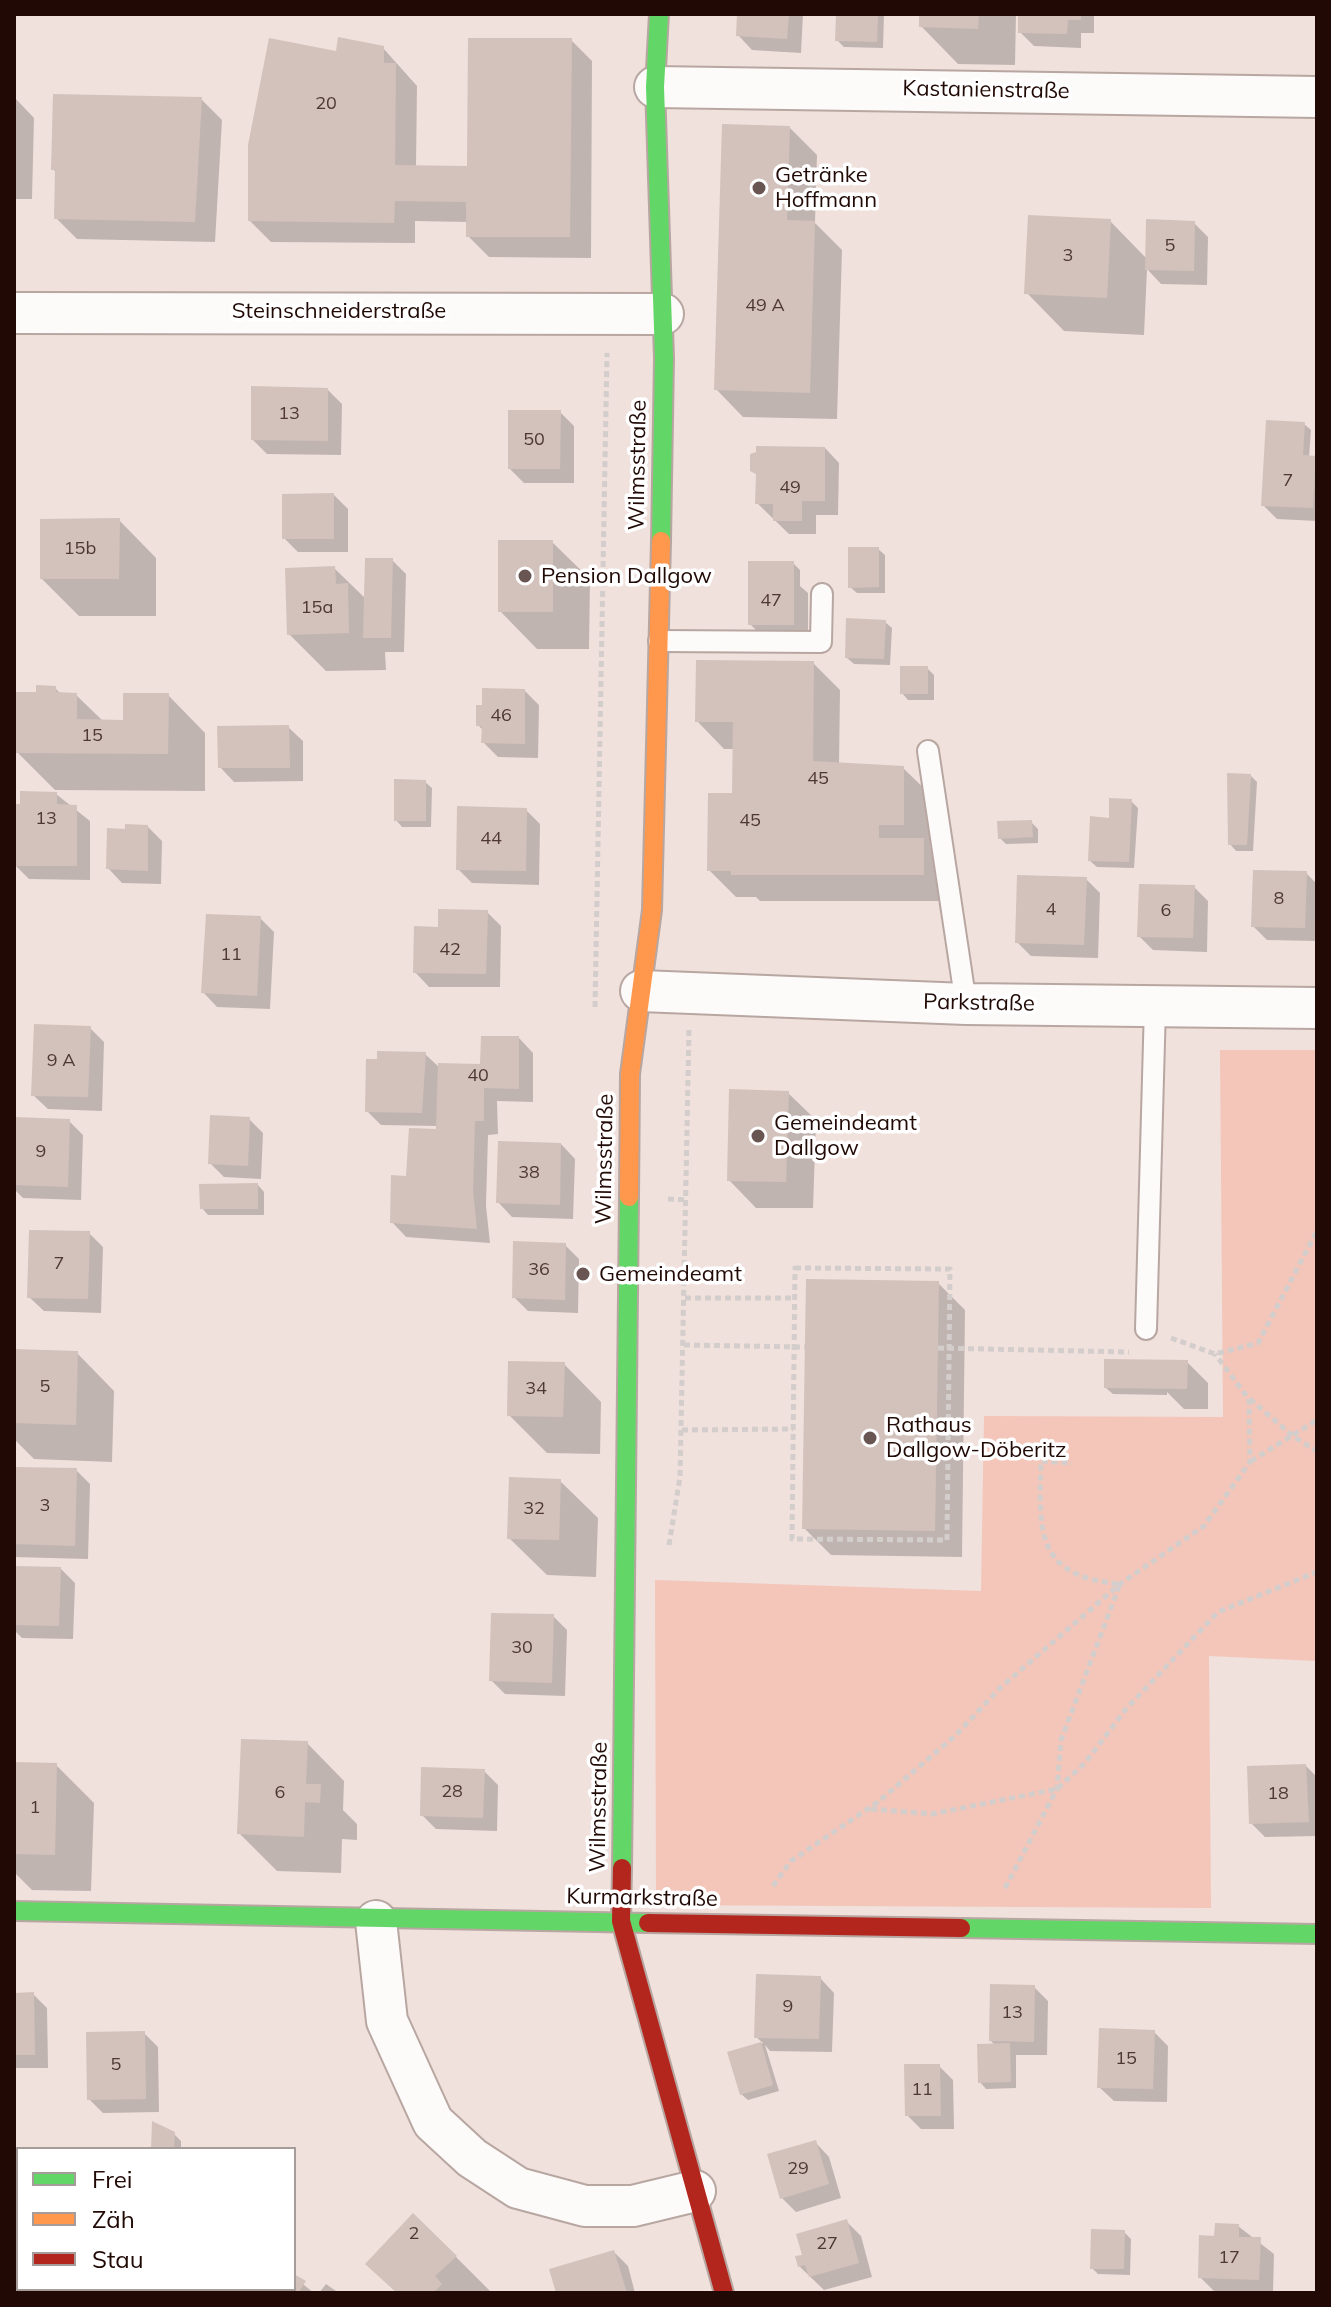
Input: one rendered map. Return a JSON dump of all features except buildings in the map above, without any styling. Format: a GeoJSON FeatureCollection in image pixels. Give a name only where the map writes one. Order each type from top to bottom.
{"type":"FeatureCollection","features":[{"type":"Feature","properties":{"kind":"street","name":"Wilmsstraße"},"geometry":{"type":"LineString","coordinates":[[659,14],[655,87],[663,314],[659,641],[652,910],[630,1074],[621,1921],[724,2293]]}},
{"type":"Feature","properties":{"kind":"street","name":"Kastanienstraße"},"geometry":{"type":"LineString","coordinates":[[655,87],[1317,97]]}},
{"type":"Feature","properties":{"kind":"street","name":"Steinschneiderstraße"},"geometry":{"type":"LineString","coordinates":[[14,313],[663,314]]}},
{"type":"Feature","properties":{"kind":"street","name":"Parkstraße"},"geometry":{"type":"LineString","coordinates":[[641,991],[966,1004],[1317,1008]]}},
{"type":"Feature","properties":{"kind":"street","name":"Kurmarkstraße"},"geometry":{"type":"LineString","coordinates":[[14,1911],[376,1921],[621,1921],[1317,1934]]}},
{"type":"Feature","properties":{"kind":"street"},"geometry":{"type":"LineString","coordinates":[[376,1921],[387,2021],[433,2122],[472,2158],[518,2188],[585,2206],[633,2206],[695,2191]]}},
{"type":"Feature","properties":{"kind":"lane"},"geometry":{"type":"LineString","coordinates":[[659,641],[821,642],[822,594]]}},
{"type":"Feature","properties":{"kind":"lane"},"geometry":{"type":"LineString","coordinates":[[928,751],[966,1004]]}},
{"type":"Feature","properties":{"kind":"lane"},"geometry":{"type":"LineString","coordinates":[[1146,1329],[1155,1006]]}},
{"type":"Feature","properties":{"kind":"path"},"geometry":{"type":"LineString","coordinates":[[668,1548],[680,1477],[682,1430],[689,993]]}},
{"type":"Feature","properties":{"kind":"path"},"geometry":{"type":"LineString","coordinates":[[1215,1354],[1258,1343],[1317,1231]]}},
{"type":"Feature","properties":{"kind":"path"},"geometry":{"type":"LineString","coordinates":[[795,1268],[950,1269],[947,1540],[792,1539],[795,1298],[795,1268]]}},
{"type":"Feature","properties":{"kind":"path"},"geometry":{"type":"LineString","coordinates":[[685,1298],[795,1298]]}},
{"type":"Feature","properties":{"kind":"path"},"geometry":{"type":"LineString","coordinates":[[938,1348],[1146,1352],[1146,1329],[1215,1354],[1249,1399],[1294,1437],[1317,1451]]}},
{"type":"Feature","properties":{"kind":"path"},"geometry":{"type":"LineString","coordinates":[[684,1345],[805,1347]]}},
{"type":"Feature","properties":{"kind":"path"},"geometry":{"type":"LineString","coordinates":[[1249,1399],[1250,1462]]}},
{"type":"Feature","properties":{"kind":"path"},"geometry":{"type":"LineString","coordinates":[[759,1923],[772,1889],[791,1861],[869,1809],[956,1735],[1000,1688],[1120,1584],[1204,1526],[1250,1462],[1317,1420]]}},
{"type":"Feature","properties":{"kind":"path"},"geometry":{"type":"LineString","coordinates":[[682,1430],[793,1429]]}},
{"type":"Feature","properties":{"kind":"path"},"geometry":{"type":"LineString","coordinates":[[1072,1463],[1041,1461],[1039,1525],[1051,1554],[1070,1571],[1089,1581],[1120,1584]]}},
{"type":"Feature","properties":{"kind":"path"},"geometry":{"type":"LineString","coordinates":[[984,1928],[1057,1789],[1085,1763],[1126,1709],[1218,1612],[1317,1572]]}},
{"type":"Feature","properties":{"kind":"path"},"geometry":{"type":"LineString","coordinates":[[1057,1789],[1061,1740],[1120,1584]]}},
{"type":"Feature","properties":{"kind":"path"},"geometry":{"type":"LineString","coordinates":[[869,1809],[932,1814],[1057,1789]]}},
{"type":"Feature","properties":{"kind":"shaded area"},"geometry":{"type":"Polygon","coordinates":[[[1220,1050],[1317,1050],[1317,1661],[1209,1656],[1211,1908],[656,1905],[655,1580],[981,1591],[984,1416],[1223,1417],[1220,1050]]]}},
{"type":"Feature","properties":{"kind":"traffic: fast"},"geometry":{"type":"LineString","coordinates":[[659,14],[655,87],[664,358],[661,541]]}},
{"type":"Feature","properties":{"kind":"traffic: fast"},"geometry":{"type":"LineString","coordinates":[[622,1868],[629,1197]]}},
{"type":"Feature","properties":{"kind":"traffic: fast"},"geometry":{"type":"LineString","coordinates":[[14,1911],[648,1923]]}},
{"type":"Feature","properties":{"kind":"traffic: fast"},"geometry":{"type":"LineString","coordinates":[[961,1928],[1317,1934]]}},
{"type":"Feature","properties":{"kind":"traffic: slow"},"geometry":{"type":"LineString","coordinates":[[629,1197],[630,1074],[652,910],[661,541]]}},
{"type":"Feature","properties":{"kind":"traffic: jam"},"geometry":{"type":"LineString","coordinates":[[622,1868],[621,1921],[724,2293]]}},
{"type":"Feature","properties":{"kind":"traffic: jam"},"geometry":{"type":"LineString","coordinates":[[648,1923],[961,1928]]}},
{"type":"Feature","properties":{"kind":"place","name":"Getränke Hoffmann"},"geometry":{"type":"Point","coordinates":[759,188]}},
{"type":"Feature","properties":{"kind":"place","name":"Pension Dallgow"},"geometry":{"type":"Point","coordinates":[525,576]}},
{"type":"Feature","properties":{"kind":"place","name":"Gemeindeamt Dallgow"},"geometry":{"type":"Point","coordinates":[758,1136]}},
{"type":"Feature","properties":{"kind":"place","name":"Gemeindeamt"},"geometry":{"type":"Point","coordinates":[583,1274]}},
{"type":"Feature","properties":{"kind":"place","name":"Rathaus Dallgow-Döberitz"},"geometry":{"type":"Point","coordinates":[870,1438]}}]}
